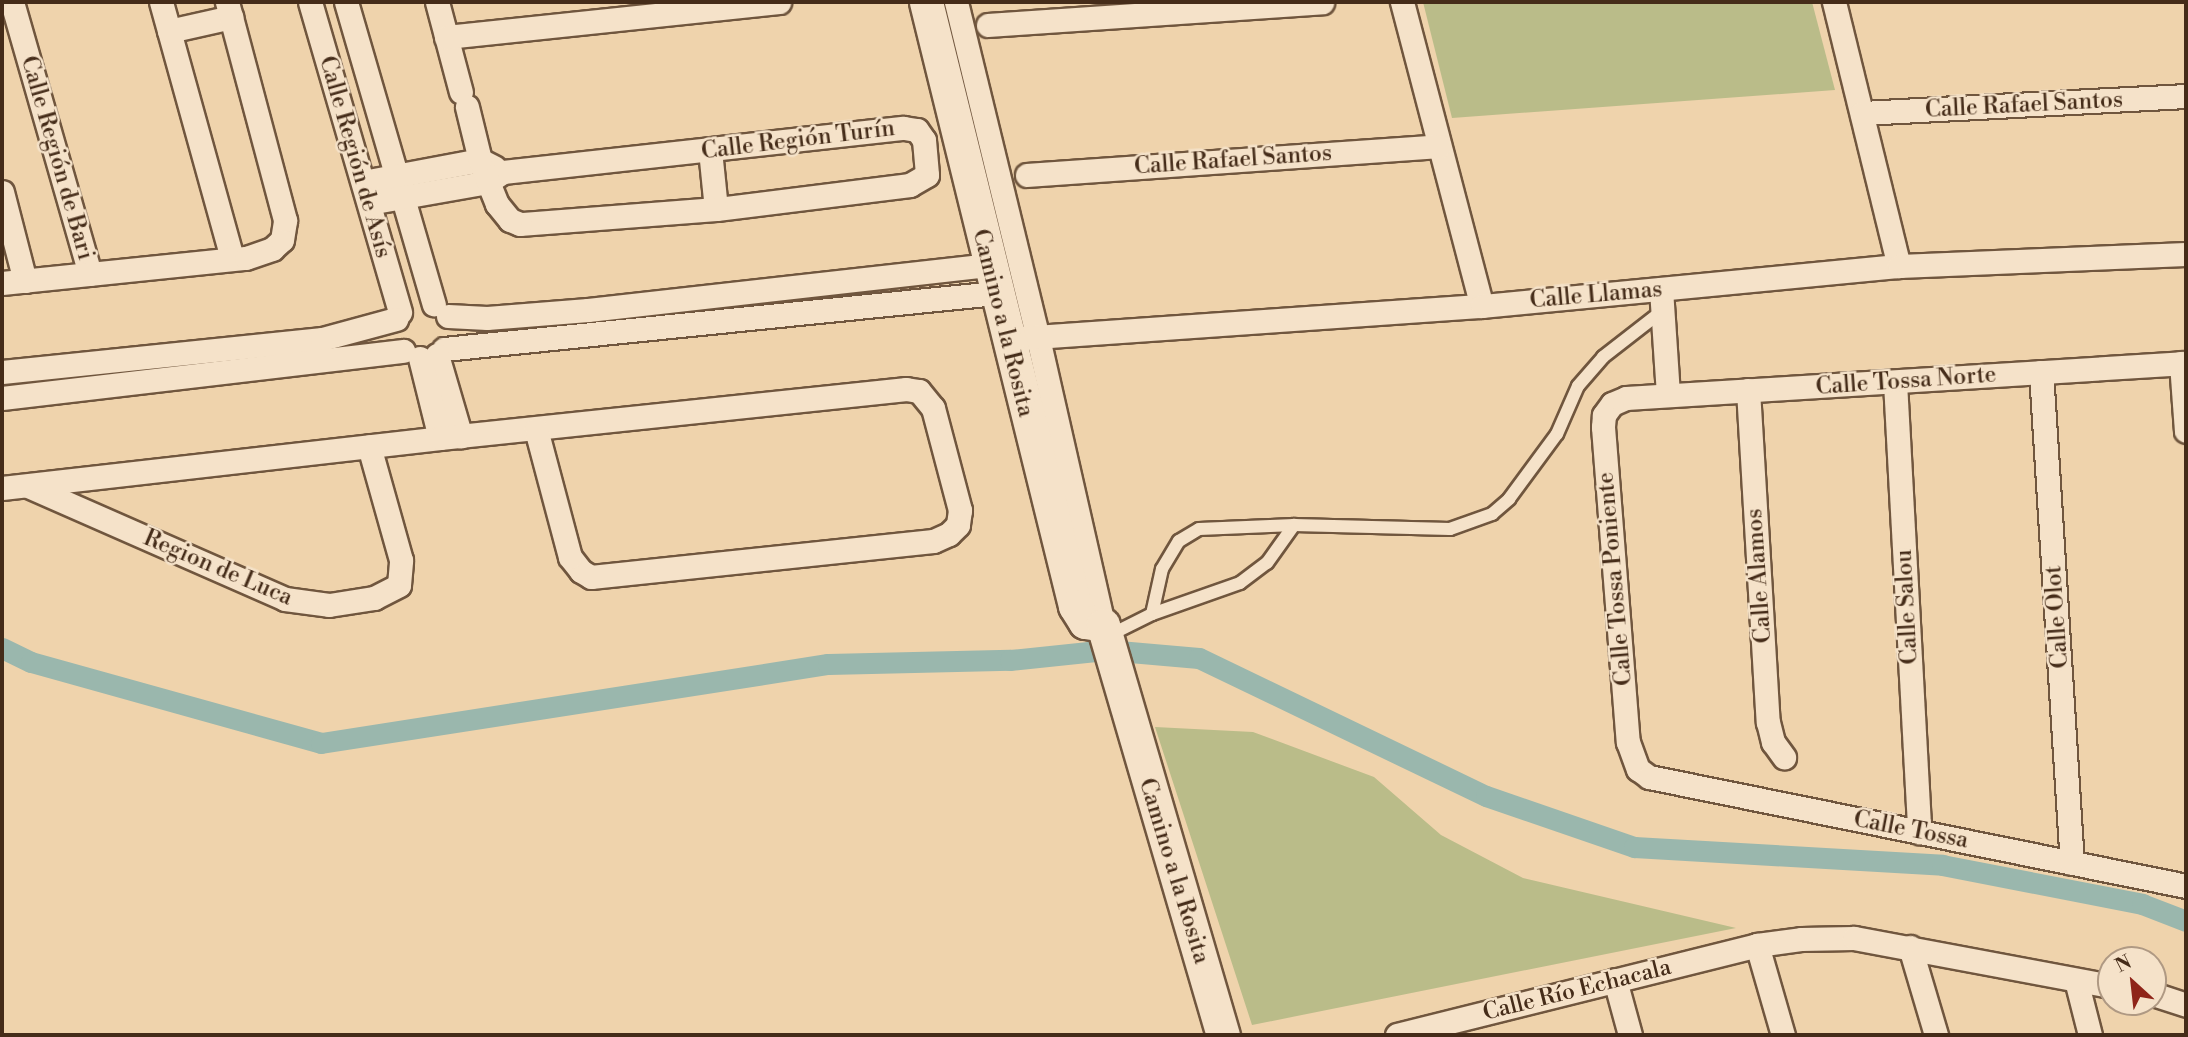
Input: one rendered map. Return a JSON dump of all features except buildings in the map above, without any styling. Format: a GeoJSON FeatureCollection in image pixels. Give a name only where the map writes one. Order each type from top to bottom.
{"type":"FeatureCollection","features":[{"type":"Feature","properties":{"kind":"street","name":"Calle Región de Bari"},"geometry":{"type":"LineString","coordinates":[[12,2],[12,37],[90,274]]}},
{"type":"Feature","properties":{"kind":"street"},"geometry":{"type":"LineString","coordinates":[[161,2],[232,258]]}},
{"type":"Feature","properties":{"kind":"street","name":"Calle Región de Asís"},"geometry":{"type":"LineString","coordinates":[[310,2],[366,192],[398,316]]}},
{"type":"Feature","properties":{"kind":"street","name":"Calle Región de Asís"},"geometry":{"type":"LineString","coordinates":[[346,2],[441,310]]}},
{"type":"Feature","properties":{"kind":"street"},"geometry":{"type":"LineString","coordinates":[[437,2],[464,99],[490,171]]}},
{"type":"Feature","properties":{"kind":"street"},"geometry":{"type":"LineString","coordinates":[[446,37],[665,9],[779,2]]}},
{"type":"Feature","properties":{"kind":"street","name":"Camino a la Rosita"},"geometry":{"type":"LineString","coordinates":[[926,2],[992,279],[1022,339]]}},
{"type":"Feature","properties":{"kind":"street","name":"Camino a la Rosita"},"geometry":{"type":"LineString","coordinates":[[956,2],[1074,606],[1086,622],[1106,637],[1223,1035]]}},
{"type":"Feature","properties":{"kind":"street"},"geometry":{"type":"LineString","coordinates":[[988,25],[1322,2]]}},
{"type":"Feature","properties":{"kind":"street"},"geometry":{"type":"LineString","coordinates":[[1402,2],[1482,306]]}},
{"type":"Feature","properties":{"kind":"street"},"geometry":{"type":"LineString","coordinates":[[1835,2],[1899,266]]}},
{"type":"Feature","properties":{"kind":"street"},"geometry":{"type":"LineString","coordinates":[[2,283],[253,256],[272,249],[282,240],[285,220],[229,10],[169,31]]}},
{"type":"Feature","properties":{"kind":"street","name":"Calle Rafael Santos"},"geometry":{"type":"LineString","coordinates":[[1862,113],[2186,96]]}},
{"type":"Feature","properties":{"kind":"street","name":"Calle Región Turín"},"geometry":{"type":"LineString","coordinates":[[366,192],[490,171],[911,128],[923,140],[927,169],[923,180],[910,185],[716,209],[533,225],[510,220],[497,204],[490,171]]}},
{"type":"Feature","properties":{"kind":"street","name":"Calle Rafael Santos"},"geometry":{"type":"LineString","coordinates":[[1027,175],[1439,146]]}},
{"type":"Feature","properties":{"kind":"street"},"geometry":{"type":"LineString","coordinates":[[710,150],[716,209]]}},
{"type":"Feature","properties":{"kind":"street"},"geometry":{"type":"LineString","coordinates":[[2,191],[25,281]]}},
{"type":"Feature","properties":{"kind":"street","name":"Calle Llamas"},"geometry":{"type":"LineString","coordinates":[[1022,339],[1482,306],[1662,300],[1899,266],[2186,254]]}},
{"type":"Feature","properties":{"kind":"street"},"geometry":{"type":"LineString","coordinates":[[2,372],[322,339],[398,316],[410,304],[421,302],[441,310],[487,318],[712,295],[992,279]]}},
{"type":"Feature","properties":{"kind":"street"},"geometry":{"type":"LineString","coordinates":[[2,398],[714,321],[992,279]]}},
{"type":"Feature","properties":{"kind":"street"},"geometry":{"type":"LineString","coordinates":[[712,295],[714,321]]}},
{"type":"Feature","properties":{"kind":"street"},"geometry":{"type":"LineString","coordinates":[[1662,300],[1668,395]]}},
{"type":"Feature","properties":{"kind":"street"},"geometry":{"type":"LineString","coordinates":[[426,353],[451,327],[441,310]]}},
{"type":"Feature","properties":{"kind":"street"},"geometry":{"type":"LineString","coordinates":[[398,316],[395,336],[426,353],[451,438]]}},
{"type":"Feature","properties":{"kind":"street"},"geometry":{"type":"LineString","coordinates":[[2184,363],[2186,431]]}},
{"type":"Feature","properties":{"kind":"street","name":"Calle Tossa Norte"},"geometry":{"type":"LineString","coordinates":[[1626,398],[2184,363]]}},
{"type":"Feature","properties":{"kind":"street"},"geometry":{"type":"LineString","coordinates":[[60,366],[63,391]]}},
{"type":"Feature","properties":{"kind":"street","name":"Calle Olot"},"geometry":{"type":"LineString","coordinates":[[2041,372],[2072,863]]}},
{"type":"Feature","properties":{"kind":"street","name":"Calle Salou"},"geometry":{"type":"LineString","coordinates":[[1895,382],[1919,832]]}},
{"type":"Feature","properties":{"kind":"street","name":"Region de Luca"},"geometry":{"type":"LineString","coordinates":[[13,486],[369,446],[906,389],[919,391],[933,408],[960,510],[958,525],[949,534],[933,541],[591,577],[581,571],[570,556],[536,429]]}},
{"type":"Feature","properties":{"kind":"street","name":"Calle Alamos"},"geometry":{"type":"LineString","coordinates":[[1748,390],[1768,722],[1773,742],[1784,757]]}},
{"type":"Feature","properties":{"kind":"street","name":"Calle Tossa Poniente"},"geometry":{"type":"LineString","coordinates":[[1626,398],[1612,404],[1604,415],[1603,426],[1628,742],[1638,769]]}},
{"type":"Feature","properties":{"kind":"street","name":"Region de Luca"},"geometry":{"type":"LineString","coordinates":[[13,486],[285,598],[329,605],[374,598],[387,594],[399,585],[401,560],[369,446]]}},
{"type":"Feature","properties":{"kind":"street","name":"Calle Tossa"},"geometry":{"type":"LineString","coordinates":[[1638,769],[1649,777],[2186,886]]}},
{"type":"Feature","properties":{"kind":"street","name":"Calle Río Echacala"},"geometry":{"type":"LineString","coordinates":[[1398,1035],[1467,1027],[1615,980],[1757,945],[1801,939],[1854,938],[2097,984]]}},
{"type":"Feature","properties":{"kind":"street"},"geometry":{"type":"LineString","coordinates":[[1757,945],[1783,1035]]}},
{"type":"Feature","properties":{"kind":"street"},"geometry":{"type":"LineString","coordinates":[[1910,947],[1936,1035]]}},
{"type":"Feature","properties":{"kind":"street"},"geometry":{"type":"LineString","coordinates":[[1615,980],[1630,1035]]}},
{"type":"Feature","properties":{"kind":"street"},"geometry":{"type":"LineString","coordinates":[[2076,980],[2090,1035]]}},
{"type":"Feature","properties":{"kind":"street"},"geometry":{"type":"LineString","coordinates":[[2167,999],[2186,1005]]}},
{"type":"Feature","properties":{"kind":"lane"},"geometry":{"type":"LineString","coordinates":[[1152,614],[1162,569],[1179,541],[1199,529],[1294,525],[1450,529],[1492,514],[1509,499],[1557,434],[1578,386],[1603,357],[1662,300]]}},
{"type":"Feature","properties":{"kind":"lane"},"geometry":{"type":"LineString","coordinates":[[1106,637],[1152,614],[1240,583],[1267,563],[1294,525]]}},
{"type":"Feature","properties":{"kind":"green space"},"geometry":{"type":"Polygon","coordinates":[[[1423,2],[1812,2],[1835,90],[1452,118],[1423,2]]]}},
{"type":"Feature","properties":{"kind":"green space"},"geometry":{"type":"Polygon","coordinates":[[[1155,727],[1253,732],[1374,777],[1441,835],[1523,878],[1736,928],[1252,1025],[1155,727]]]}},
{"type":"Feature","properties":{"kind":"waterway"},"geometry":{"type":"LineString","coordinates":[[2,648],[31,662],[321,743],[828,664],[1010,660],[1107,650],[1199,658],[1486,796],[1634,847],[1942,865],[2142,904],[2186,921]]}}]}
